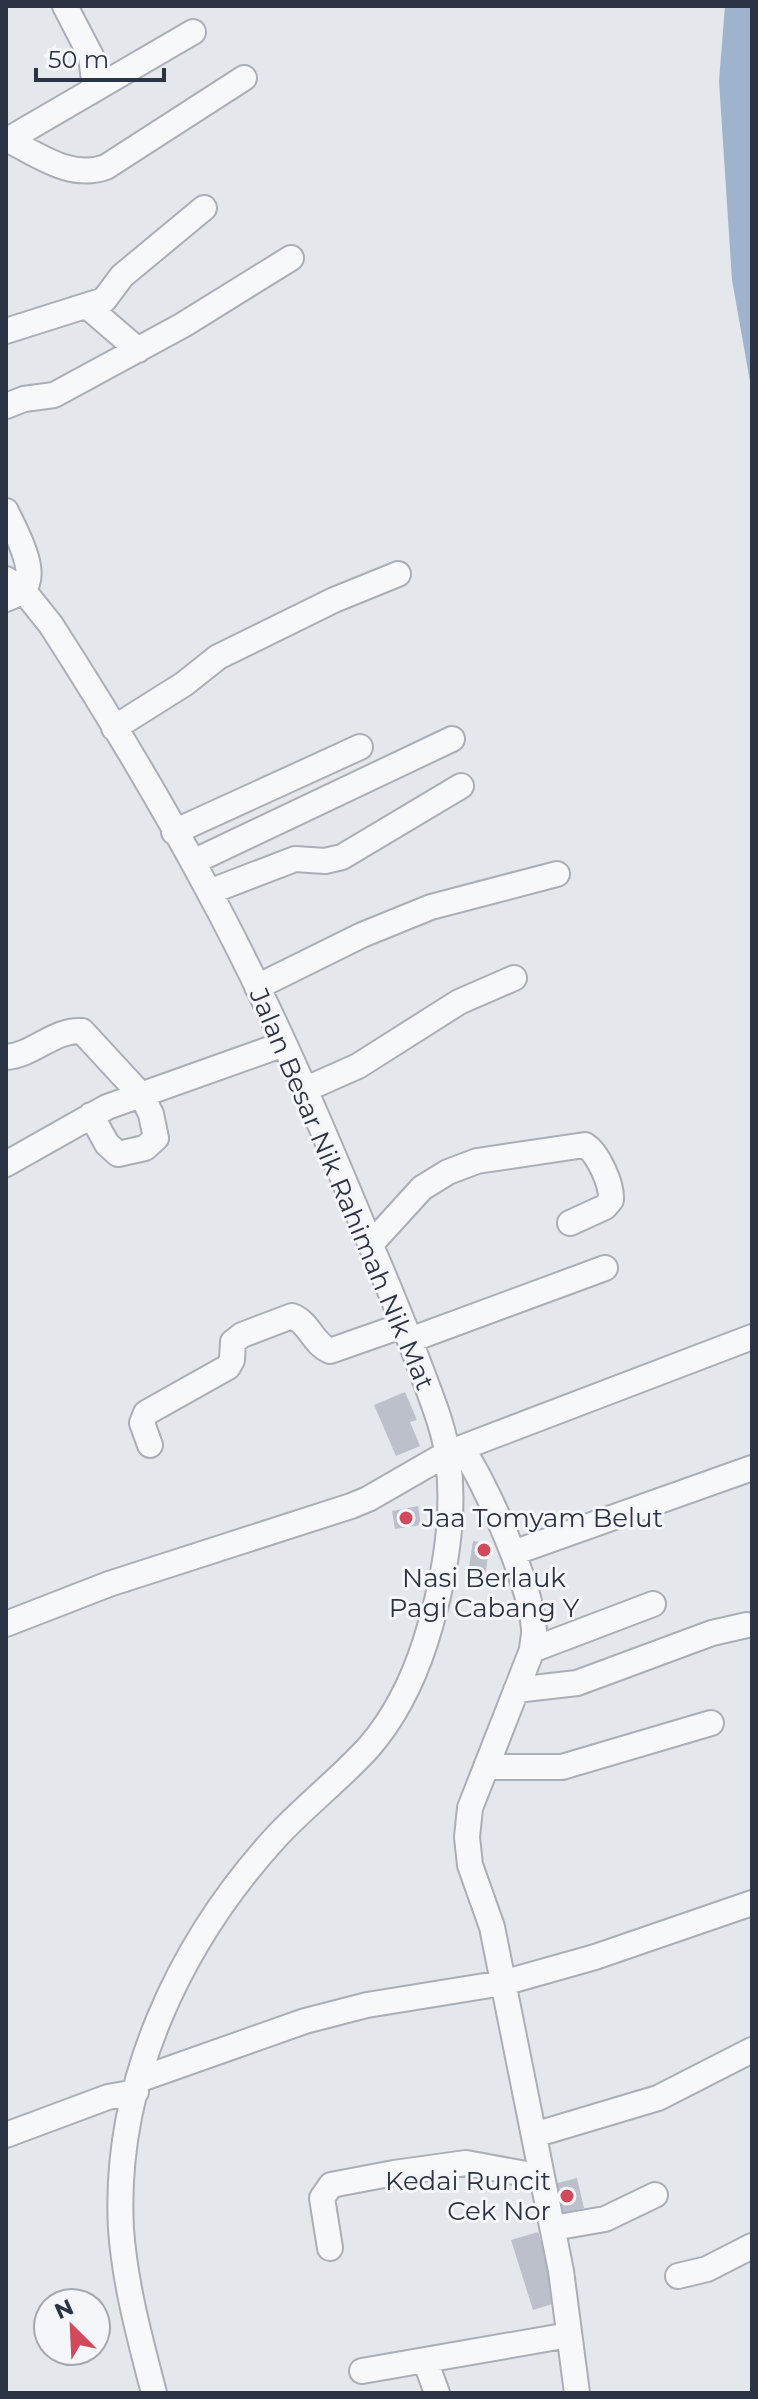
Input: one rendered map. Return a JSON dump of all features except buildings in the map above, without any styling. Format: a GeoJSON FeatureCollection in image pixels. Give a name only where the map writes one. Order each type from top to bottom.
{"type":"FeatureCollection","features":[{"type":"Feature","properties":{"kind":"street"},"geometry":{"type":"LineString","coordinates":[[65,6],[91,56],[95,89]]}},
{"type":"Feature","properties":{"kind":"street"},"geometry":{"type":"LineString","coordinates":[[7,140],[193,32]]}},
{"type":"Feature","properties":{"kind":"street"},"geometry":{"type":"LineString","coordinates":[[7,140],[69,170],[93,171],[106,167],[244,78]]}},
{"type":"Feature","properties":{"kind":"street"},"geometry":{"type":"LineString","coordinates":[[6,331],[107,299],[122,276],[204,208]]}},
{"type":"Feature","properties":{"kind":"street"},"geometry":{"type":"LineString","coordinates":[[6,406],[24,399],[54,395],[138,350],[291,258]]}},
{"type":"Feature","properties":{"kind":"street"},"geometry":{"type":"LineString","coordinates":[[87,306],[138,350]]}},
{"type":"Feature","properties":{"kind":"street"},"geometry":{"type":"LineString","coordinates":[[6,511],[27,560],[28,579],[12,589]]}},
{"type":"Feature","properties":{"kind":"street"},"geometry":{"type":"LineString","coordinates":[[114,728],[184,684],[215,659],[334,600],[398,574]]}},
{"type":"Feature","properties":{"kind":"street","name":"Jalan Besar Nik Rahimah Nik Mat"},"geometry":{"type":"LineString","coordinates":[[12,589],[51,625],[209,892],[284,1044],[371,1244],[454,1451],[437,1599],[424,1646],[402,1700],[370,1745],[280,1833],[243,1875],[175,1981],[152,2036],[137,2086],[124,2151],[121,2227],[130,2297],[154,2393]]}},
{"type":"Feature","properties":{"kind":"street"},"geometry":{"type":"LineString","coordinates":[[193,862],[452,739]]}},
{"type":"Feature","properties":{"kind":"street"},"geometry":{"type":"LineString","coordinates":[[174,832],[360,747]]}},
{"type":"Feature","properties":{"kind":"street"},"geometry":{"type":"LineString","coordinates":[[209,892],[295,859],[325,861],[342,857],[461,786]]}},
{"type":"Feature","properties":{"kind":"street"},"geometry":{"type":"LineString","coordinates":[[257,987],[362,935],[431,907],[557,874]]}},
{"type":"Feature","properties":{"kind":"street"},"geometry":{"type":"LineString","coordinates":[[304,1090],[360,1065],[459,1002],[514,978]]}},
{"type":"Feature","properties":{"kind":"street"},"geometry":{"type":"LineString","coordinates":[[6,1057],[25,1054],[63,1033],[82,1031],[142,1096],[156,1138],[145,1148],[118,1154],[107,1144],[91,1115]]}},
{"type":"Feature","properties":{"kind":"street"},"geometry":{"type":"LineString","coordinates":[[6,1164],[91,1115],[284,1044]]}},
{"type":"Feature","properties":{"kind":"street"},"geometry":{"type":"LineString","coordinates":[[371,1244],[422,1188],[448,1172],[477,1161],[585,1145],[593,1152],[612,1195],[605,1207],[570,1223]]}},
{"type":"Feature","properties":{"kind":"street"},"geometry":{"type":"LineString","coordinates":[[150,1445],[142,1423],[146,1413],[228,1367],[232,1360],[233,1342],[242,1335],[292,1316],[306,1324],[317,1342],[330,1351],[407,1333],[605,1268]]}},
{"type":"Feature","properties":{"kind":"street"},"geometry":{"type":"LineString","coordinates":[[6,1624],[109,1584],[351,1506],[454,1451],[752,1337]]}},
{"type":"Feature","properties":{"kind":"street"},"geometry":{"type":"LineString","coordinates":[[454,1451],[472,1462],[513,1553],[534,1631],[532,1650],[470,1808],[467,1837],[470,1865],[492,1927],[553,2228],[577,2393]]}},
{"type":"Feature","properties":{"kind":"street"},"geometry":{"type":"LineString","coordinates":[[513,1553],[752,1468]]}},
{"type":"Feature","properties":{"kind":"street"},"geometry":{"type":"LineString","coordinates":[[532,1650],[653,1604]]}},
{"type":"Feature","properties":{"kind":"street"},"geometry":{"type":"LineString","coordinates":[[516,1690],[577,1683],[715,1632],[747,1625]]}},
{"type":"Feature","properties":{"kind":"street"},"geometry":{"type":"LineString","coordinates":[[486,1767],[562,1767],[711,1723]]}},
{"type":"Feature","properties":{"kind":"street"},"geometry":{"type":"LineString","coordinates":[[6,2135],[305,2021],[367,2005],[503,1983],[595,1957],[752,1903]]}},
{"type":"Feature","properties":{"kind":"street"},"geometry":{"type":"LineString","coordinates":[[534,2135],[658,2098],[752,2050]]}},
{"type":"Feature","properties":{"kind":"street"},"geometry":{"type":"LineString","coordinates":[[330,2248],[322,2198],[331,2185],[466,2163],[542,2177]]}},
{"type":"Feature","properties":{"kind":"street"},"geometry":{"type":"LineString","coordinates":[[553,2228],[605,2219],[655,2195]]}},
{"type":"Feature","properties":{"kind":"street"},"geometry":{"type":"LineString","coordinates":[[678,2276],[707,2269],[752,2246]]}},
{"type":"Feature","properties":{"kind":"street"},"geometry":{"type":"LineString","coordinates":[[362,2371],[569,2335]]}},
{"type":"Feature","properties":{"kind":"street"},"geometry":{"type":"LineString","coordinates":[[425,2360],[437,2393]]}},
{"type":"Feature","properties":{"kind":"water"},"geometry":{"type":"Polygon","coordinates":[[[725,6],[752,6],[752,393],[732,280],[719,81],[725,6]]]}},
{"type":"Feature","properties":{"kind":"place","name":"Jaa Tomyam Belut"},"geometry":{"type":"Point","coordinates":[406,1518]}},
{"type":"Feature","properties":{"kind":"place","name":"Nasi Berlauk Pagi Cabang Y"},"geometry":{"type":"Point","coordinates":[484,1550]}},
{"type":"Feature","properties":{"kind":"place","name":"Kedai Runcit Cek Nor"},"geometry":{"type":"Point","coordinates":[567,2196]}}]}
